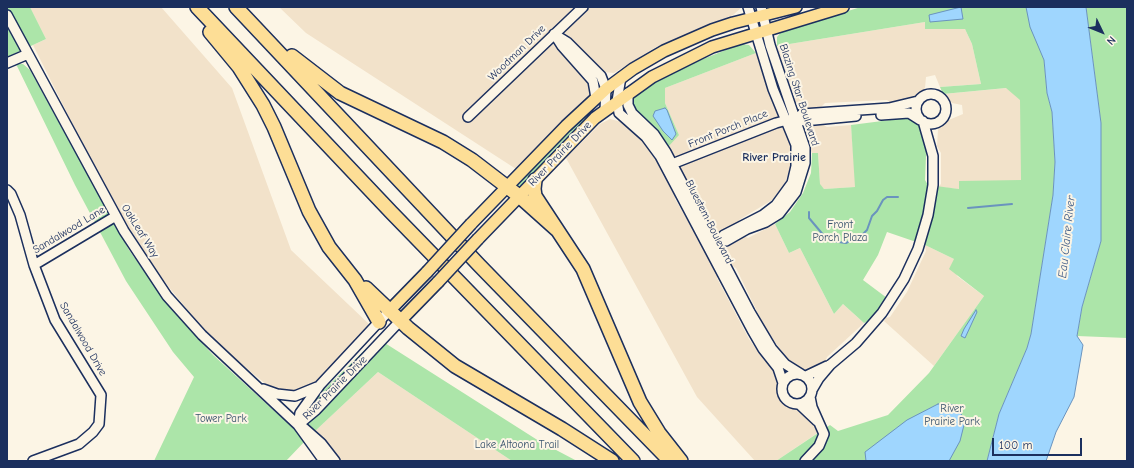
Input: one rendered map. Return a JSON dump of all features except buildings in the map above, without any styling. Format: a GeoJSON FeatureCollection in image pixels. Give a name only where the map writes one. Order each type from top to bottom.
{"type":"FeatureCollection","features":[{"type":"Feature","properties":{"kind":"highway"},"geometry":{"type":"LineString","coordinates":[[191,7],[238,67],[263,105],[274,127],[309,211],[333,253],[355,280],[400,321],[455,366],[562,429],[612,461]]}},
{"type":"Feature","properties":{"kind":"highway"},"geometry":{"type":"LineString","coordinates":[[197,7],[391,212],[633,461]]}},
{"type":"Feature","properties":{"kind":"highway"},"geometry":{"type":"LineString","coordinates":[[236,7],[479,265],[670,461]]}},
{"type":"Feature","properties":{"kind":"highway"},"geometry":{"type":"LineString","coordinates":[[250,22],[310,71],[340,93],[443,142],[472,160],[507,186],[557,230]]}},
{"type":"Feature","properties":{"kind":"highway"},"geometry":{"type":"LineString","coordinates":[[535,180],[534,189],[536,196],[583,269],[640,402],[655,427],[681,461]]}},
{"type":"Feature","properties":{"kind":"highway"},"geometry":{"type":"LineString","coordinates":[[355,280],[379,322]]}},
{"type":"Feature","properties":{"kind":"main road","name":"River Prairie Drive"},"geometry":{"type":"LineString","coordinates":[[389,311],[566,126],[621,77],[676,45],[712,30],[751,18],[762,11],[796,7]]}},
{"type":"Feature","properties":{"kind":"main road","name":"River Prairie Drive"},"geometry":{"type":"LineString","coordinates":[[400,321],[578,134],[628,92],[662,70],[712,47],[843,7]]}},
{"type":"Feature","properties":{"kind":"street","name":"Woodman Drive"},"geometry":{"type":"LineString","coordinates":[[468,117],[583,7]]}},
{"type":"Feature","properties":{"kind":"street","name":"Blazing Star Boulevard"},"geometry":{"type":"LineString","coordinates":[[713,243],[724,235],[768,211],[780,201],[792,184],[796,166],[797,152],[794,139],[784,120],[755,33],[748,7]]}},
{"type":"Feature","properties":{"kind":"street","name":"Blazing Star Boulevard"},"geometry":{"type":"LineString","coordinates":[[713,243],[726,241],[747,229],[772,219],[788,203],[796,192],[803,174],[806,154],[797,118],[762,11]]}},
{"type":"Feature","properties":{"kind":"street","name":"OakLeaf Way"},"geometry":{"type":"LineString","coordinates":[[7,15],[116,216],[167,296],[202,335],[298,425]]}},
{"type":"Feature","properties":{"kind":"street"},"geometry":{"type":"LineString","coordinates":[[554,34],[567,42],[601,76],[606,89],[605,110]]}},
{"type":"Feature","properties":{"kind":"street"},"geometry":{"type":"LineString","coordinates":[[554,34],[562,46],[593,81],[596,98]]}},
{"type":"Feature","properties":{"kind":"street"},"geometry":{"type":"LineString","coordinates":[[7,63],[28,54]]}},
{"type":"Feature","properties":{"kind":"street"},"geometry":{"type":"LineString","coordinates":[[617,101],[621,77]]}},
{"type":"Feature","properties":{"kind":"street","name":"Bluestem Boulevard"},"geometry":{"type":"LineString","coordinates":[[628,92],[628,105],[632,114],[654,134],[669,165],[772,349],[786,364],[803,375]]}},
{"type":"Feature","properties":{"kind":"street","name":"Front Porch Place"},"geometry":{"type":"LineString","coordinates":[[669,165],[784,120],[797,118],[802,114],[889,108],[918,102],[922,97],[929,94],[941,98],[946,109],[943,117],[938,122],[930,124],[905,113],[804,121],[797,118]]}},
{"type":"Feature","properties":{"kind":"street","name":"Bluestem Boulevard"},"geometry":{"type":"LineString","coordinates":[[617,101],[619,113],[646,137],[669,165]]}},
{"type":"Feature","properties":{"kind":"street"},"geometry":{"type":"LineString","coordinates":[[820,423],[799,404],[811,394],[819,378],[830,365],[867,332],[895,294],[912,263],[922,237],[932,197],[933,156],[922,120],[916,111],[918,102]]}},
{"type":"Feature","properties":{"kind":"street"},"geometry":{"type":"LineString","coordinates":[[932,149],[934,128],[938,122]]}},
{"type":"Feature","properties":{"kind":"street","name":"Sandalwood Drive"},"geometry":{"type":"LineString","coordinates":[[7,190],[11,194],[20,215],[34,265],[55,320],[101,395],[99,424],[93,432],[79,444],[52,458],[33,461]]}},
{"type":"Feature","properties":{"kind":"street","name":"Sandalwood Lane"},"geometry":{"type":"LineString","coordinates":[[34,265],[116,216]]}},
{"type":"Feature","properties":{"kind":"street","name":"Bluestem Boulevard"},"geometry":{"type":"LineString","coordinates":[[713,243],[763,349],[778,368],[783,383],[782,392],[786,400],[794,404],[799,404]]}},
{"type":"Feature","properties":{"kind":"street","name":"River Prairie Drive"},"geometry":{"type":"LineString","coordinates":[[298,425],[300,413],[320,385],[389,311]]}},
{"type":"Feature","properties":{"kind":"street","name":"River Prairie Drive"},"geometry":{"type":"LineString","coordinates":[[298,425],[316,410],[400,321]]}},
{"type":"Feature","properties":{"kind":"street"},"geometry":{"type":"LineString","coordinates":[[783,383],[790,375],[803,375],[830,365]]}},
{"type":"Feature","properties":{"kind":"street"},"geometry":{"type":"LineString","coordinates":[[803,375],[812,385],[812,408],[824,434],[821,443],[805,461]]}},
{"type":"Feature","properties":{"kind":"street"},"geometry":{"type":"LineString","coordinates":[[258,387],[277,394],[295,396],[320,385]]}},
{"type":"Feature","properties":{"kind":"street"},"geometry":{"type":"LineString","coordinates":[[298,425],[324,461]]}},
{"type":"Feature","properties":{"kind":"street"},"geometry":{"type":"LineString","coordinates":[[298,425],[309,431],[335,461]]}},
{"type":"Feature","properties":{"kind":"shaded area"},"geometry":{"type":"Polygon","coordinates":[[[30,7],[161,7],[232,88],[291,250],[369,324],[319,383],[299,392],[272,389],[235,359],[199,324],[159,275],[122,216],[80,139],[33,45],[46,39],[30,7]]]}},
{"type":"Feature","properties":{"kind":"shaded area"},"geometry":{"type":"Polygon","coordinates":[[[279,7],[742,7],[733,15],[656,47],[614,73],[602,72],[557,27],[546,37],[586,75],[592,91],[589,97],[516,169],[306,33],[279,7]]]}},
{"type":"Feature","properties":{"kind":"shaded area"},"geometry":{"type":"Polygon","coordinates":[[[925,22],[925,29],[965,29],[972,44],[981,84],[940,87],[935,75],[926,77],[925,88],[920,95],[893,105],[887,100],[825,103],[819,109],[802,110],[796,102],[777,46],[925,22]]]}},
{"type":"Feature","properties":{"kind":"shaded area"},"geometry":{"type":"Polygon","coordinates":[[[756,53],[776,108],[792,146],[790,151],[790,169],[784,185],[772,200],[739,220],[739,223],[720,233],[714,231],[706,222],[708,214],[695,190],[688,186],[657,133],[679,135],[665,103],[665,88],[756,53]]]}},
{"type":"Feature","properties":{"kind":"shaded area"},"geometry":{"type":"Polygon","coordinates":[[[1007,88],[1021,100],[1021,181],[960,181],[959,189],[938,187],[941,184],[941,153],[937,146],[938,130],[944,122],[963,114],[962,105],[952,103],[943,94],[1007,88]]]}},
{"type":"Feature","properties":{"kind":"shaded area"},"geometry":{"type":"Polygon","coordinates":[[[610,119],[622,122],[633,129],[654,151],[677,191],[675,199],[690,224],[695,226],[718,270],[717,278],[749,339],[764,360],[771,363],[779,381],[779,397],[785,403],[802,411],[817,424],[819,432],[776,461],[755,461],[697,397],[566,158],[600,124],[610,119]]]}},
{"type":"Feature","properties":{"kind":"shaded area"},"geometry":{"type":"Polygon","coordinates":[[[820,123],[827,127],[851,125],[856,187],[824,189],[820,185],[818,153],[812,153],[804,135],[809,127],[820,123]]]}},
{"type":"Feature","properties":{"kind":"shaded area"},"geometry":{"type":"Polygon","coordinates":[[[775,224],[789,253],[800,248],[834,314],[843,304],[864,323],[827,357],[825,363],[809,371],[799,370],[781,356],[782,352],[765,328],[736,268],[728,264],[724,256],[725,249],[732,243],[744,236],[748,238],[775,224]]]}},
{"type":"Feature","properties":{"kind":"shaded area"},"geometry":{"type":"Polygon","coordinates":[[[925,245],[954,259],[957,276],[984,296],[934,366],[884,321],[886,318],[890,317],[907,292],[926,251],[925,245]]]}},
{"type":"Feature","properties":{"kind":"shaded area"},"geometry":{"type":"Polygon","coordinates":[[[378,372],[512,461],[337,461],[314,432],[378,372]]]}},
{"type":"Feature","properties":{"kind":"green space"},"geometry":{"type":"Polygon","coordinates":[[[7,7],[30,7],[46,39],[7,57],[7,7]]]}},
{"type":"Feature","properties":{"kind":"green space"},"geometry":{"type":"Polygon","coordinates":[[[861,7],[1027,7],[1044,60],[1047,93],[1052,112],[1055,162],[1053,195],[1031,334],[1027,348],[999,414],[987,461],[776,461],[830,425],[838,431],[888,415],[929,373],[984,296],[949,269],[954,259],[925,245],[887,232],[878,255],[863,280],[887,298],[869,321],[864,323],[843,304],[834,314],[800,248],[789,253],[775,224],[790,212],[803,193],[811,173],[812,153],[818,153],[820,184],[824,189],[855,187],[851,125],[890,120],[896,116],[911,117],[920,125],[928,149],[926,156],[925,180],[928,185],[959,189],[959,181],[1021,180],[1020,100],[1006,88],[943,94],[940,87],[981,84],[972,44],[965,29],[925,29],[925,22],[777,46],[777,37],[782,31],[861,7]]]}},
{"type":"Feature","properties":{"kind":"green space"},"geometry":{"type":"Polygon","coordinates":[[[1086,7],[1127,7],[1127,338],[1077,336],[1082,307],[1101,241],[1101,123],[1086,7]]]}},
{"type":"Feature","properties":{"kind":"green space"},"geometry":{"type":"Polygon","coordinates":[[[741,44],[749,45],[756,53],[665,88],[665,103],[679,135],[668,147],[633,108],[634,97],[668,73],[741,44]]]}},
{"type":"Feature","properties":{"kind":"green space","name":"Tower Park"},"geometry":{"type":"Polygon","coordinates":[[[16,64],[23,64],[30,70],[129,250],[171,309],[213,355],[306,440],[286,461],[154,461],[194,377],[173,352],[126,281],[75,185],[16,64]]]}},
{"type":"Feature","properties":{"kind":"green space"},"geometry":{"type":"Polygon","coordinates":[[[590,107],[593,111],[551,153],[527,182],[517,187],[514,185],[590,107]]]}},
{"type":"Feature","properties":{"kind":"green space","name":"Lake Altoona Trail"},"geometry":{"type":"Polygon","coordinates":[[[377,338],[539,441],[577,461],[512,461],[378,372],[313,433],[296,417],[377,338]]]}},
{"type":"Feature","properties":{"kind":"water"},"geometry":{"type":"Polygon","coordinates":[[[961,7],[963,19],[930,22],[929,15],[961,7]]]}},
{"type":"Feature","properties":{"kind":"water","name":"Eau Claire River"},"geometry":{"type":"Polygon","coordinates":[[[1026,7],[1086,7],[1101,123],[1101,241],[1082,307],[1077,336],[1083,345],[1074,397],[1056,432],[1046,461],[987,461],[999,414],[1027,348],[1031,334],[1053,195],[1055,162],[1052,112],[1047,93],[1044,60],[1030,27],[1026,7]]]}},
{"type":"Feature","properties":{"kind":"water"},"geometry":{"type":"Polygon","coordinates":[[[665,108],[676,134],[672,140],[663,131],[653,116],[655,111],[665,108]]]}},
{"type":"Feature","properties":{"kind":"water"},"geometry":{"type":"Polygon","coordinates":[[[976,310],[977,312],[965,338],[961,336],[976,310]]]}},
{"type":"Feature","properties":{"kind":"water"},"geometry":{"type":"Polygon","coordinates":[[[938,404],[956,405],[965,421],[960,441],[949,461],[866,461],[865,452],[907,420],[938,404]]]}},
{"type":"Feature","properties":{"kind":"waterway"},"geometry":{"type":"LineString","coordinates":[[809,212],[809,218],[825,237],[831,241],[846,243],[863,234],[867,230],[872,216],[877,211],[883,200],[887,197],[898,197]]}},
{"type":"Feature","properties":{"kind":"waterway"},"geometry":{"type":"LineString","coordinates":[[968,208],[1012,204]]}},
{"type":"Feature","properties":{"kind":"district","name":"River Prairie"},"geometry":{"type":"Point","coordinates":[774,158]}},
{"type":"Feature","properties":{"kind":"park label","name":"Front Porch Plaza"},"geometry":{"type":"Point","coordinates":[840,231]}},
{"type":"Feature","properties":{"kind":"park label","name":"River Prairie Park"},"geometry":{"type":"Point","coordinates":[952,415]}}]}
